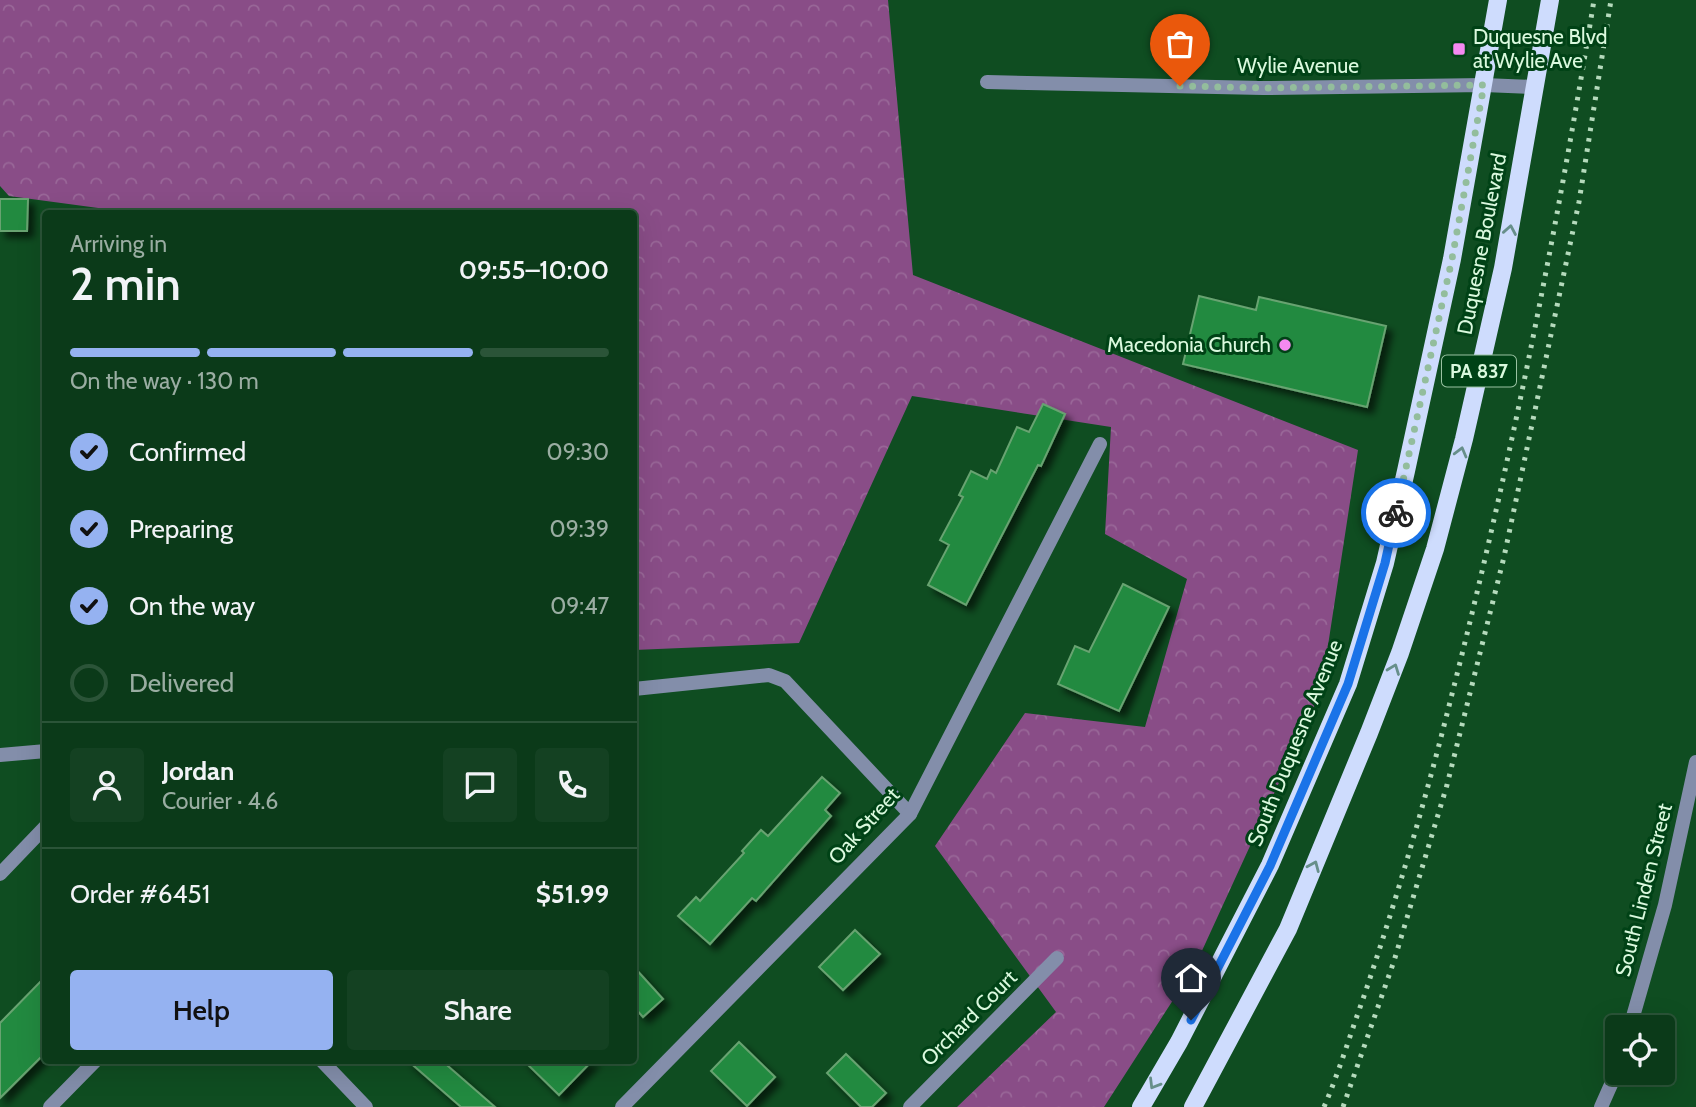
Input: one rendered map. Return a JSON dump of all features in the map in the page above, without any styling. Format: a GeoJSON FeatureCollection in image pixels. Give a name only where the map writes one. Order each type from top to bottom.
{"type":"FeatureCollection","features":[{"type":"Feature","properties":{"kind":"main road","name":"South Duquesne Avenue"},"geometry":{"type":"LineString","coordinates":[[1140,1107],[1179,1042],[1270,866],[1348,684],[1388,550],[1452,259],[1498,0]]}},
{"type":"Feature","properties":{"kind":"main road","name":"Duquesne Boulevard"},"geometry":{"type":"LineString","coordinates":[[1288,929],[1400,653],[1435,549],[1464,439],[1503,268],[1550,0]]}},
{"type":"Feature","properties":{"kind":"main road"},"geometry":{"type":"LineString","coordinates":[[1193,1107],[1288,929]]}},
{"type":"Feature","properties":{"kind":"main road","name":"PA 837"},"geometry":{"type":"LineString","coordinates":[[1205,1107],[1288,929]]}},
{"type":"Feature","properties":{"kind":"street","name":"Wylie Avenue"},"geometry":{"type":"LineString","coordinates":[[986,82],[1263,88],[1484,85],[1535,87]]}},
{"type":"Feature","properties":{"kind":"street","name":"Oak Street"},"geometry":{"type":"LineString","coordinates":[[622,1107],[909,814],[1100,444]]}},
{"type":"Feature","properties":{"kind":"street"},"geometry":{"type":"LineString","coordinates":[[637,690],[769,675],[785,681],[909,814]]}},
{"type":"Feature","properties":{"kind":"street"},"geometry":{"type":"LineString","coordinates":[[0,755],[42,751]]}},
{"type":"Feature","properties":{"kind":"street","name":"South Linden Street"},"geometry":{"type":"LineString","coordinates":[[1633,1015],[1665,905],[1696,762]]}},
{"type":"Feature","properties":{"kind":"street"},"geometry":{"type":"LineString","coordinates":[[0,873],[42,830]]}},
{"type":"Feature","properties":{"kind":"street","name":"Orchard Court"},"geometry":{"type":"LineString","coordinates":[[910,1107],[1057,958]]}},
{"type":"Feature","properties":{"kind":"street"},"geometry":{"type":"LineString","coordinates":[[50,1107],[92,1064]]}},
{"type":"Feature","properties":{"kind":"street"},"geometry":{"type":"LineString","coordinates":[[325,1064],[366,1107]]}},
{"type":"Feature","properties":{"kind":"street"},"geometry":{"type":"LineString","coordinates":[[1601,1107],[1611,1085]]}},
{"type":"Feature","properties":{"kind":"green space"},"geometry":{"type":"Polygon","coordinates":[[[0,0],[888,0],[913,275],[1358,450],[1321,691],[1195,966],[1104,1107],[957,1107],[1056,1012],[935,846],[1025,713],[1145,727],[1187,579],[1105,534],[1111,427],[912,396],[799,643],[637,650],[637,210],[113,210],[9,196],[0,186],[0,0]]]}},
{"type":"Feature","properties":{"kind":"building"},"geometry":{"type":"Polygon","coordinates":[[[0,199],[28,199],[27,231],[0,231],[0,199]]]}},
{"type":"Feature","properties":{"kind":"building","name":"Macedonia Church"},"geometry":{"type":"Polygon","coordinates":[[[1199,296],[1256,310],[1259,297],[1386,326],[1367,407],[1183,364],[1199,296]]]}},
{"type":"Feature","properties":{"kind":"building"},"geometry":{"type":"Polygon","coordinates":[[[1043,404],[1065,414],[1041,466],[1038,465],[966,605],[928,585],[949,545],[940,540],[963,497],[959,495],[971,471],[987,479],[991,470],[996,473],[1017,427],[1029,432],[1043,404]]]}},
{"type":"Feature","properties":{"kind":"building"},"geometry":{"type":"Polygon","coordinates":[[[1123,584],[1169,607],[1119,711],[1058,684],[1075,646],[1089,652],[1123,584]]]}},
{"type":"Feature","properties":{"kind":"building"},"geometry":{"type":"Polygon","coordinates":[[[822,777],[840,793],[825,810],[831,816],[756,901],[752,898],[710,944],[678,916],[696,897],[700,901],[761,830],[768,836],[822,777]]]}},
{"type":"Feature","properties":{"kind":"building"},"geometry":{"type":"Polygon","coordinates":[[[855,930],[880,954],[843,990],[819,967],[855,930]]]}},
{"type":"Feature","properties":{"kind":"building"},"geometry":{"type":"Polygon","coordinates":[[[637,970],[663,999],[643,1017],[637,1010],[637,970]]]}},
{"type":"Feature","properties":{"kind":"building"},"geometry":{"type":"Polygon","coordinates":[[[42,980],[42,1056],[0,1098],[0,1023],[42,980]]]}},
{"type":"Feature","properties":{"kind":"building"},"geometry":{"type":"Polygon","coordinates":[[[739,1042],[775,1077],[747,1106],[711,1071],[739,1042]]]}},
{"type":"Feature","properties":{"kind":"building"},"geometry":{"type":"Polygon","coordinates":[[[846,1054],[886,1093],[872,1107],[861,1107],[827,1073],[846,1054]]]}},
{"type":"Feature","properties":{"kind":"building"},"geometry":{"type":"Polygon","coordinates":[[[412,1064],[446,1064],[495,1107],[461,1107],[412,1064]]]}},
{"type":"Feature","properties":{"kind":"building"},"geometry":{"type":"Polygon","coordinates":[[[527,1064],[589,1064],[559,1095],[527,1064]]]}},
{"type":"Feature","properties":{"kind":"railway"},"geometry":{"type":"LineString","coordinates":[[1324,1107],[1363,999],[1398,888],[1472,615],[1530,353],[1594,0]]}},
{"type":"Feature","properties":{"kind":"railway"},"geometry":{"type":"LineString","coordinates":[[1343,1107],[1394,961],[1447,785],[1504,557],[1579,202],[1611,0]]}},
{"type":"Feature","properties":{"kind":"way so far"},"geometry":{"type":"LineString","coordinates":[[1180,86],[1263,88],[1484,85],[1452,259],[1396,513]]}},
{"type":"Feature","properties":{"kind":"place","name":"Duquesne Blvd at Wylie Ave"},"geometry":{"type":"Point","coordinates":[1459,49]}},
{"type":"Feature","properties":{"kind":"place","name":"Macedonia Church"},"geometry":{"type":"Point","coordinates":[1285,345]}},
{"type":"Feature","properties":{"kind":"route"},"geometry":{"type":"LineString","coordinates":[[1191,1020],[1270,866],[1348,684],[1385,563],[1396,513]]}}]}
